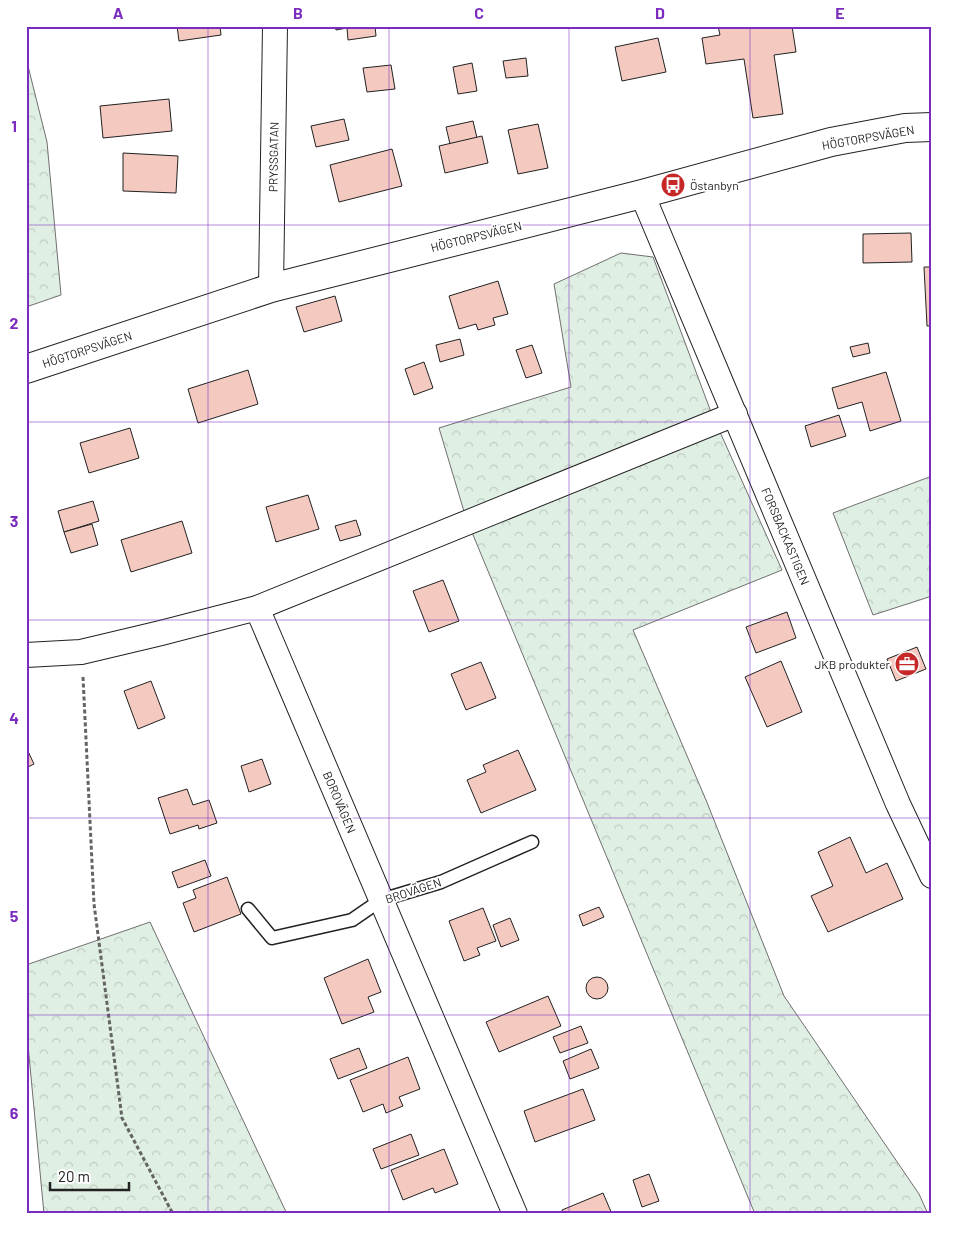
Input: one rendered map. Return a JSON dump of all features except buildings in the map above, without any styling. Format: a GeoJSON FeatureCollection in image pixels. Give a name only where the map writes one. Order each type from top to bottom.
{"type":"FeatureCollection","features":[{"type":"Feature","properties":{"kind":"street","name":"PRYSSGATAN"},"geometry":{"type":"LineString","coordinates":[[271,288],[275,26]]}},
{"type":"Feature","properties":{"kind":"street","name":"HÖGTORPSVÄGEN"},"geometry":{"type":"LineString","coordinates":[[26,369],[271,288],[642,194],[831,142],[905,128],[932,127]]}},
{"type":"Feature","properties":{"kind":"street","name":"FORSBACKASTIGEN"},"geometry":{"type":"LineString","coordinates":[[642,194],[898,804],[932,876]]}},
{"type":"Feature","properties":{"kind":"street"},"geometry":{"type":"LineString","coordinates":[[26,655],[81,652],[257,608],[735,414]]}},
{"type":"Feature","properties":{"kind":"street","name":"BOROVÄGEN"},"geometry":{"type":"LineString","coordinates":[[257,608],[514,1214]]}},
{"type":"Feature","properties":{"kind":"lane","name":"BROVÄGEN"},"geometry":{"type":"LineString","coordinates":[[248,909],[272,938],[352,920],[381,900],[441,882],[532,842]]}},
{"type":"Feature","properties":{"kind":"path"},"geometry":{"type":"LineString","coordinates":[[81,652],[94,904],[122,1118],[174,1214]]}},
{"type":"Feature","properties":{"kind":"green space"},"geometry":{"type":"Polygon","coordinates":[[[26,58],[47,142],[61,295],[26,307],[26,58]]]}},
{"type":"Feature","properties":{"kind":"green space"},"geometry":{"type":"Polygon","coordinates":[[[621,253],[653,257],[711,412],[782,570],[633,630],[706,800],[784,996],[919,1194],[928,1214],[755,1214],[466,518],[439,428],[571,387],[554,284],[621,253]]]}},
{"type":"Feature","properties":{"kind":"green space"},"geometry":{"type":"Polygon","coordinates":[[[932,476],[932,596],[873,615],[833,513],[932,476]]]}},
{"type":"Feature","properties":{"kind":"green space"},"geometry":{"type":"Polygon","coordinates":[[[150,922],[287,1214],[44,1214],[26,1024],[26,965],[150,922]]]}},
{"type":"Feature","properties":{"kind":"place","name":"Östanbyn"},"geometry":{"type":"Point","coordinates":[673,185]}},
{"type":"Feature","properties":{"kind":"place","name":"JKB produkter"},"geometry":{"type":"Point","coordinates":[907,664]}}]}
